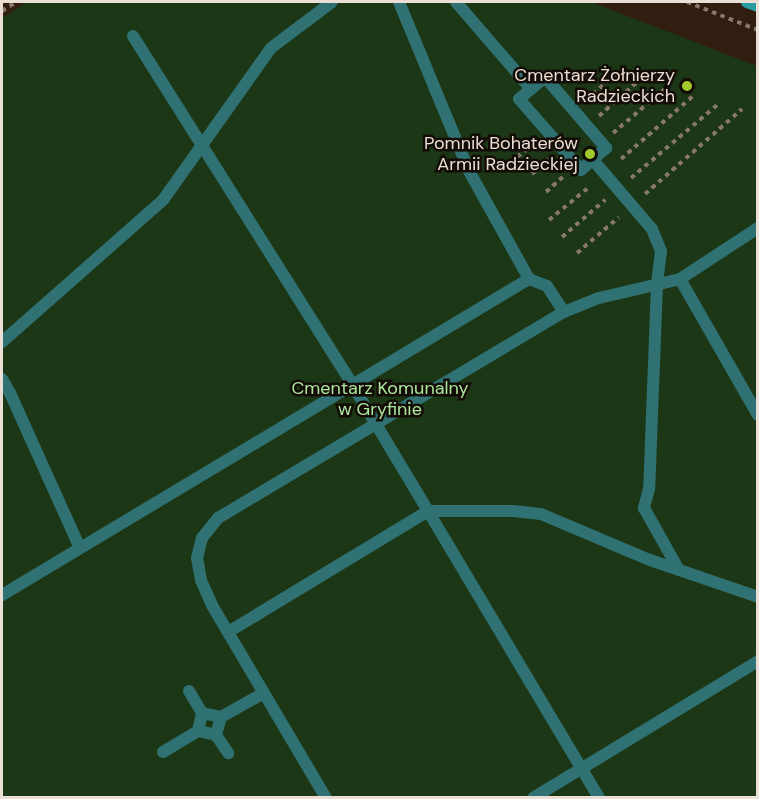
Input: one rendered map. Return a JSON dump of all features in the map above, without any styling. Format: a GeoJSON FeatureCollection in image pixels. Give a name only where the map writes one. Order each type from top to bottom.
{"type":"FeatureCollection","features":[{"type":"Feature","properties":{"kind":"main road"},"geometry":{"type":"LineString","coordinates":[[747,2],[758,6]]}},
{"type":"Feature","properties":{"kind":"street"},"geometry":{"type":"LineString","coordinates":[[2,342],[163,200],[203,147],[271,48],[332,2]]}},
{"type":"Feature","properties":{"kind":"street"},"geometry":{"type":"LineString","coordinates":[[399,2],[469,171],[528,279],[547,286],[564,312]]}},
{"type":"Feature","properties":{"kind":"street"},"geometry":{"type":"LineString","coordinates":[[456,2],[531,88]]}},
{"type":"Feature","properties":{"kind":"street"},"geometry":{"type":"LineString","coordinates":[[133,36],[353,386],[600,798]]}},
{"type":"Feature","properties":{"kind":"street"},"geometry":{"type":"LineString","coordinates":[[544,77],[574,111],[606,148],[581,170],[519,99],[544,77]]}},
{"type":"Feature","properties":{"kind":"street"},"geometry":{"type":"LineString","coordinates":[[593,160],[652,229],[661,251],[657,285],[649,489],[644,508],[679,570]]}},
{"type":"Feature","properties":{"kind":"street"},"geometry":{"type":"LineString","coordinates":[[326,798],[228,632],[201,580],[197,558],[202,538],[218,518],[564,312],[599,298],[680,279],[758,228]]}},
{"type":"Feature","properties":{"kind":"street"},"geometry":{"type":"LineString","coordinates":[[2,595],[528,279]]}},
{"type":"Feature","properties":{"kind":"street"},"geometry":{"type":"LineString","coordinates":[[680,279],[758,415]]}},
{"type":"Feature","properties":{"kind":"street"},"geometry":{"type":"LineString","coordinates":[[2,379],[80,548]]}},
{"type":"Feature","properties":{"kind":"street"},"geometry":{"type":"LineString","coordinates":[[228,632],[428,511],[513,511],[541,514],[679,570],[758,597]]}},
{"type":"Feature","properties":{"kind":"street"},"geometry":{"type":"LineString","coordinates":[[532,798],[758,662]]}},
{"type":"Feature","properties":{"kind":"street"},"geometry":{"type":"LineString","coordinates":[[189,691],[202,713],[198,731]]}},
{"type":"Feature","properties":{"kind":"street"},"geometry":{"type":"LineString","coordinates":[[202,713],[221,717],[264,693]]}},
{"type":"Feature","properties":{"kind":"street"},"geometry":{"type":"LineString","coordinates":[[216,735],[221,717]]}},
{"type":"Feature","properties":{"kind":"street"},"geometry":{"type":"LineString","coordinates":[[163,752],[198,731],[216,735],[228,753]]}},
{"type":"Feature","properties":{"kind":"path"},"geometry":{"type":"LineString","coordinates":[[2,11],[16,2]]}},
{"type":"Feature","properties":{"kind":"path"},"geometry":{"type":"LineString","coordinates":[[687,2],[758,30]]}},
{"type":"Feature","properties":{"kind":"path"},"geometry":{"type":"LineString","coordinates":[[574,111],[617,72]]}},
{"type":"Feature","properties":{"kind":"path"},"geometry":{"type":"LineString","coordinates":[[588,127],[637,82]]}},
{"type":"Feature","properties":{"kind":"path"},"geometry":{"type":"LineString","coordinates":[[602,143],[666,88]]}},
{"type":"Feature","properties":{"kind":"path"},"geometry":{"type":"LineString","coordinates":[[562,237],[717,105]]}},
{"type":"Feature","properties":{"kind":"path"},"geometry":{"type":"LineString","coordinates":[[576,254],[742,109]]}},
{"type":"Feature","properties":{"kind":"path"},"geometry":{"type":"LineString","coordinates":[[546,192],[576,165]]}},
{"type":"Feature","properties":{"kind":"green space","name":"Cmentarz Komunalny w Gryfinie"},"geometry":{"type":"Polygon","coordinates":[[[27,2],[591,2],[757,66],[757,797],[2,797],[2,18],[27,2]]]}},
{"type":"Feature","properties":{"kind":"place","name":"Cmentarz Żołnierzy Radzieckich"},"geometry":{"type":"Point","coordinates":[687,86]}},
{"type":"Feature","properties":{"kind":"place","name":"Pomnik Bohaterów Armii Radzieckiej"},"geometry":{"type":"Point","coordinates":[590,154]}}]}
